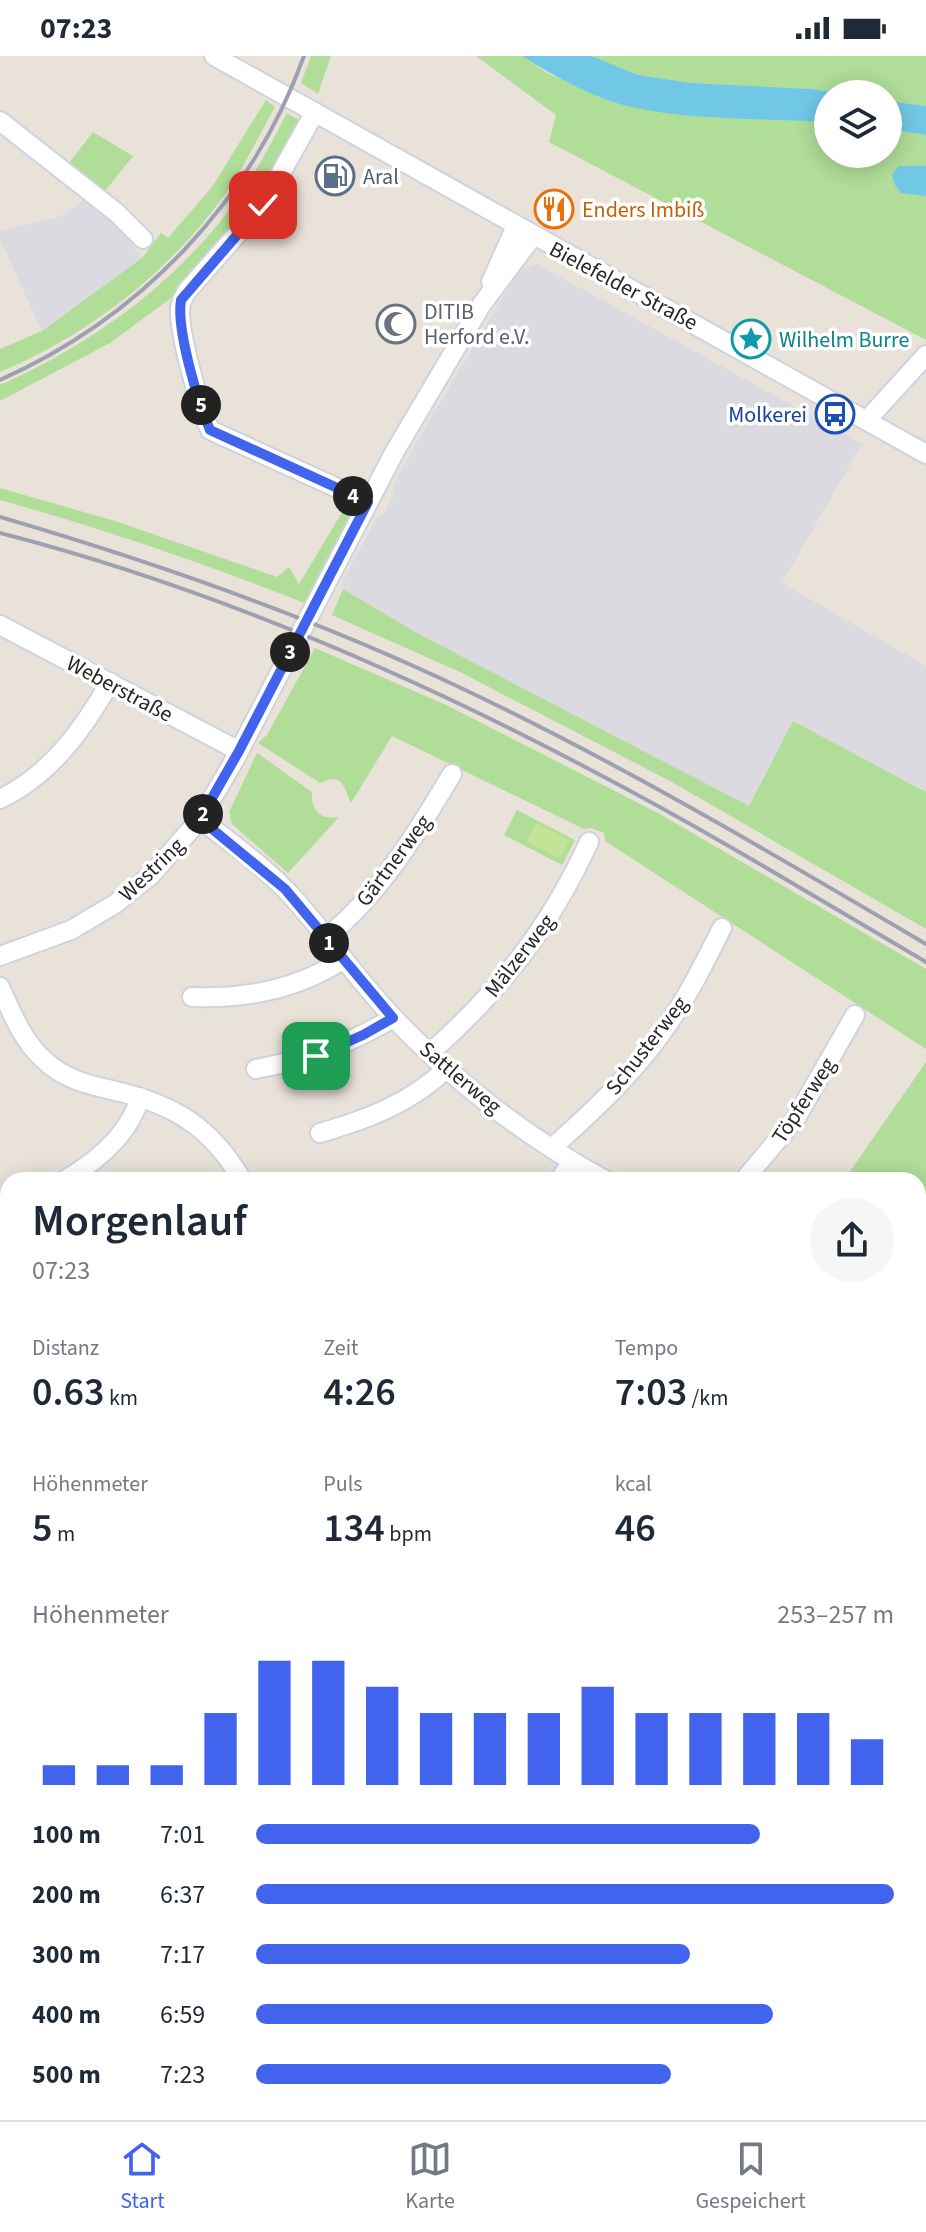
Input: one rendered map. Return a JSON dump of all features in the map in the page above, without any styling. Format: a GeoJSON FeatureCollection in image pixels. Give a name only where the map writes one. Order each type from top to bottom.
{"type":"FeatureCollection","features":[{"type":"Feature","properties":{"kind":"street","name":"Bielefelder Straße"},"geometry":{"type":"LineString","coordinates":[[214,56],[926,454]]}},
{"type":"Feature","properties":{"kind":"street"},"geometry":{"type":"LineString","coordinates":[[315,112],[263,205],[187,291],[181,300],[180,315],[192,374],[210,430],[368,502]]}},
{"type":"Feature","properties":{"kind":"street"},"geometry":{"type":"LineString","coordinates":[[0,121],[117,213],[143,239]]}},
{"type":"Feature","properties":{"kind":"street","name":"Westring"},"geometry":{"type":"LineString","coordinates":[[0,956],[71,930],[115,904],[151,875],[200,819],[239,751],[368,502],[482,304],[516,226]]}},
{"type":"Feature","properties":{"kind":"street","name":"Westring"},"geometry":{"type":"LineString","coordinates":[[482,304],[533,236]]}},
{"type":"Feature","properties":{"kind":"street"},"geometry":{"type":"LineString","coordinates":[[867,420],[926,355]]}},
{"type":"Feature","properties":{"kind":"street","name":"Weberstraße"},"geometry":{"type":"LineString","coordinates":[[0,625],[239,751]]}},
{"type":"Feature","properties":{"kind":"street"},"geometry":{"type":"LineString","coordinates":[[0,799],[48,767],[93,713],[110,682]]}},
{"type":"Feature","properties":{"kind":"street","name":"Gärtnerweg"},"geometry":{"type":"LineString","coordinates":[[326,938],[344,923],[387,874],[413,839],[452,774]]}},
{"type":"Feature","properties":{"kind":"street","name":"Sattlerweg"},"geometry":{"type":"LineString","coordinates":[[200,819],[285,889],[393,1018],[430,1053],[552,1148],[590,1172]]}},
{"type":"Feature","properties":{"kind":"street","name":"Mälzerweg"},"geometry":{"type":"LineString","coordinates":[[430,1053],[468,1019],[528,949],[569,886],[589,842]]}},
{"type":"Feature","properties":{"kind":"street","name":"Schusterweg"},"geometry":{"type":"LineString","coordinates":[[552,1148],[593,1111],[663,1031],[722,928]]}},
{"type":"Feature","properties":{"kind":"street"},"geometry":{"type":"LineString","coordinates":[[192,997],[220,998],[278,988],[325,971],[342,960]]}},
{"type":"Feature","properties":{"kind":"street"},"geometry":{"type":"LineString","coordinates":[[0,987],[24,1036],[45,1061],[76,1081],[168,1106],[188,1118],[216,1143],[236,1172]]}},
{"type":"Feature","properties":{"kind":"street","name":"Töpferweg"},"geometry":{"type":"LineString","coordinates":[[751,1172],[796,1118],[855,1015]]}},
{"type":"Feature","properties":{"kind":"street"},"geometry":{"type":"LineString","coordinates":[[256,1069],[327,1052],[393,1018]]}},
{"type":"Feature","properties":{"kind":"street"},"geometry":{"type":"LineString","coordinates":[[320,1133],[391,1108],[430,1085],[447,1068]]}},
{"type":"Feature","properties":{"kind":"street"},"geometry":{"type":"LineString","coordinates":[[77,1172],[122,1134],[136,1113],[140,1097]]}},
{"type":"Feature","properties":{"kind":"street"},"geometry":{"type":"LineString","coordinates":[[565,1172],[571,1162]]}},
{"type":"Feature","properties":{"kind":"shaded area"},"geometry":{"type":"Polygon","coordinates":[[[87,198],[113,218],[142,258],[42,331],[0,239],[0,231],[59,217],[87,198]]]}},
{"type":"Feature","properties":{"kind":"shaded area"},"geometry":{"type":"Polygon","coordinates":[[[537,264],[862,444],[782,583],[926,666],[926,792],[794,721],[749,806],[417,633],[343,589],[342,582],[377,517],[383,515],[394,495],[392,489],[413,448],[502,298],[521,271],[537,264]]]}},
{"type":"Feature","properties":{"kind":"green space"},"geometry":{"type":"Polygon","coordinates":[[[311,56],[331,56],[318,94],[301,83],[311,56]]]}},
{"type":"Feature","properties":{"kind":"green space"},"geometry":{"type":"Polygon","coordinates":[[[476,56],[522,56],[549,74],[625,105],[687,114],[814,121],[814,168],[902,168],[902,131],[926,135],[926,340],[549,142],[556,115],[476,56]]]}},
{"type":"Feature","properties":{"kind":"green space"},"geometry":{"type":"Polygon","coordinates":[[[592,56],[926,56],[926,106],[902,103],[902,80],[814,80],[814,89],[692,83],[638,75],[592,56]]]}},
{"type":"Feature","properties":{"kind":"green space"},"geometry":{"type":"Polygon","coordinates":[[[266,100],[275,107],[237,175],[223,197],[177,252],[124,300],[94,321],[33,357],[0,372],[0,349],[42,331],[142,258],[161,233],[168,238],[212,187],[266,100]]]}},
{"type":"Feature","properties":{"kind":"green space"},"geometry":{"type":"Polygon","coordinates":[[[287,113],[304,123],[261,197],[171,298],[110,343],[0,401],[0,385],[66,352],[127,311],[208,237],[239,197],[287,113]]]}},
{"type":"Feature","properties":{"kind":"green space"},"geometry":{"type":"Polygon","coordinates":[[[93,132],[133,156],[105,191],[69,163],[93,132]]]}},
{"type":"Feature","properties":{"kind":"green space"},"geometry":{"type":"Polygon","coordinates":[[[358,486],[366,489],[304,603],[153,547],[0,500],[0,488],[115,521],[277,577],[289,567],[299,584],[358,486]]]}},
{"type":"Feature","properties":{"kind":"green space"},"geometry":{"type":"Polygon","coordinates":[[[343,589],[417,633],[749,806],[793,721],[926,792],[926,929],[670,781],[460,672],[332,615],[343,589]]]}},
{"type":"Feature","properties":{"kind":"green space"},"geometry":{"type":"Polygon","coordinates":[[[315,648],[444,704],[658,813],[926,969],[926,1049],[605,841],[604,833],[584,829],[392,736],[351,803],[338,780],[320,783],[258,743],[267,735],[315,648]]]}},
{"type":"Feature","properties":{"kind":"green space"},"geometry":{"type":"Polygon","coordinates":[[[257,753],[312,792],[318,813],[339,817],[288,873],[232,824],[229,812],[257,753]]]}},
{"type":"Feature","properties":{"kind":"green space"},"geometry":{"type":"Polygon","coordinates":[[[517,810],[575,840],[562,865],[504,835],[517,810]]]}},
{"type":"Feature","properties":{"kind":"green space"},"geometry":{"type":"Polygon","coordinates":[[[536,823],[570,840],[560,858],[527,842],[536,823]]]}},
{"type":"Feature","properties":{"kind":"green space"},"geometry":{"type":"Polygon","coordinates":[[[926,1062],[926,1172],[850,1172],[926,1062]]]}},
{"type":"Feature","properties":{"kind":"water"},"geometry":{"type":"Polygon","coordinates":[[[522,56],[592,56],[638,75],[692,83],[814,89],[814,121],[651,111],[601,97],[559,78],[522,56]]]}},
{"type":"Feature","properties":{"kind":"water"},"geometry":{"type":"Polygon","coordinates":[[[902,103],[926,106],[926,135],[902,131],[902,103]]]}},
{"type":"Feature","properties":{"kind":"water"},"geometry":{"type":"Polygon","coordinates":[[[902,166],[926,166],[926,196],[901,193],[892,175],[902,166]]]}},
{"type":"Feature","properties":{"kind":"railway"},"geometry":{"type":"LineString","coordinates":[[0,380],[51,354],[100,323],[144,288],[185,249],[222,206],[254,159],[282,109],[304,56]]}},
{"type":"Feature","properties":{"kind":"railway"},"geometry":{"type":"LineString","coordinates":[[0,517],[233,593],[404,661],[519,716],[637,778],[926,944]]}},
{"type":"Feature","properties":{"kind":"railway"},"geometry":{"type":"LineString","coordinates":[[0,533],[78,555],[234,607],[460,704],[646,800],[926,962]]}},
{"type":"Feature","properties":{"kind":"place","name":"Aral"},"geometry":{"type":"Point","coordinates":[335,176]}},
{"type":"Feature","properties":{"kind":"place","name":"Enders Imbiß"},"geometry":{"type":"Point","coordinates":[554,209]}},
{"type":"Feature","properties":{"kind":"place","name":"DITIB Herford e.V."},"geometry":{"type":"Point","coordinates":[396,324]}},
{"type":"Feature","properties":{"kind":"place","name":"Wilhelm Burre"},"geometry":{"type":"Point","coordinates":[751,339]}},
{"type":"Feature","properties":{"kind":"place","name":"Molkerei"},"geometry":{"type":"Point","coordinates":[835,414]}},
{"type":"Feature","properties":{"kind":"route"},"geometry":{"type":"LineString","coordinates":[[263,205],[181,300],[180,315],[204,417],[210,430],[368,502],[239,751],[200,819],[285,889],[393,1018],[338,1048],[316,1056]]}}]}
